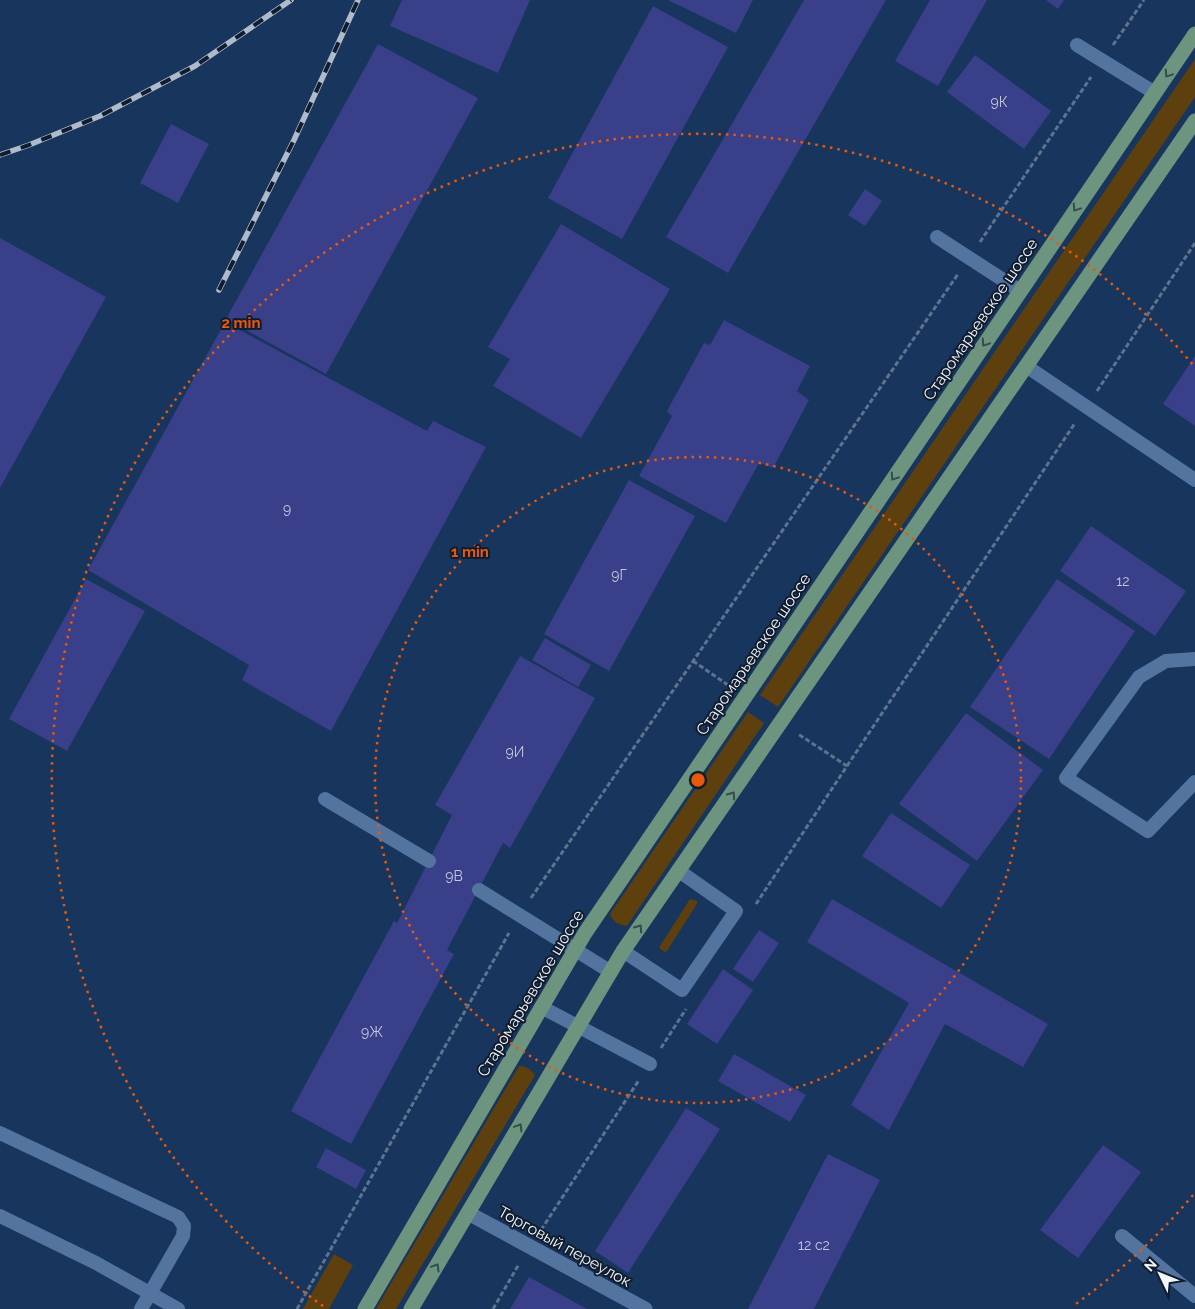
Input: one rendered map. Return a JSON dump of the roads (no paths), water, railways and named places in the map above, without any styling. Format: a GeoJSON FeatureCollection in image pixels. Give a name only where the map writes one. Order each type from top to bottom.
{"type":"FeatureCollection","features":[{"type":"Feature","properties":{"kind":"main road","name":"Старомарьевское шоссе"},"geometry":{"type":"LineString","coordinates":[[365,1309],[575,950],[1195,34]]}},
{"type":"Feature","properties":{"kind":"main road"},"geometry":{"type":"LineString","coordinates":[[411,1309],[623,951],[1195,121]]}},
{"type":"Feature","properties":{"kind":"street","name":"Торговый переулок"},"geometry":{"type":"LineString","coordinates":[[468,1213],[645,1309]]}},
{"type":"Feature","properties":{"kind":"lane"},"geometry":{"type":"LineString","coordinates":[[1077,45],[1155,93]]}},
{"type":"Feature","properties":{"kind":"lane"},"geometry":{"type":"LineString","coordinates":[[937,237],[1020,291]]}},
{"type":"Feature","properties":{"kind":"lane"},"geometry":{"type":"LineString","coordinates":[[1026,366],[1195,480]]}},
{"type":"Feature","properties":{"kind":"lane"},"geometry":{"type":"LineString","coordinates":[[1195,659],[1166,661],[1139,677],[1066,778],[1148,830],[1195,782]]}},
{"type":"Feature","properties":{"kind":"lane"},"geometry":{"type":"LineString","coordinates":[[325,798],[429,861]]}},
{"type":"Feature","properties":{"kind":"lane"},"geometry":{"type":"LineString","coordinates":[[623,951],[682,990],[736,911],[679,871]]}},
{"type":"Feature","properties":{"kind":"lane"},"geometry":{"type":"LineString","coordinates":[[478,890],[611,972]]}},
{"type":"Feature","properties":{"kind":"lane"},"geometry":{"type":"LineString","coordinates":[[541,1007],[650,1064]]}},
{"type":"Feature","properties":{"kind":"lane"},"geometry":{"type":"LineString","coordinates":[[0,1133],[178,1217],[184,1226],[183,1236],[141,1309]]}},
{"type":"Feature","properties":{"kind":"lane"},"geometry":{"type":"LineString","coordinates":[[0,1216],[96,1263],[178,1309]]}},
{"type":"Feature","properties":{"kind":"lane"},"geometry":{"type":"LineString","coordinates":[[1122,1236],[1195,1296]]}},
{"type":"Feature","properties":{"kind":"railway"},"geometry":{"type":"LineString","coordinates":[[0,155],[100,116],[195,66],[291,0]]}},
{"type":"Feature","properties":{"kind":"railway"},"geometry":{"type":"LineString","coordinates":[[219,290],[294,140],[358,0]]}}]}
